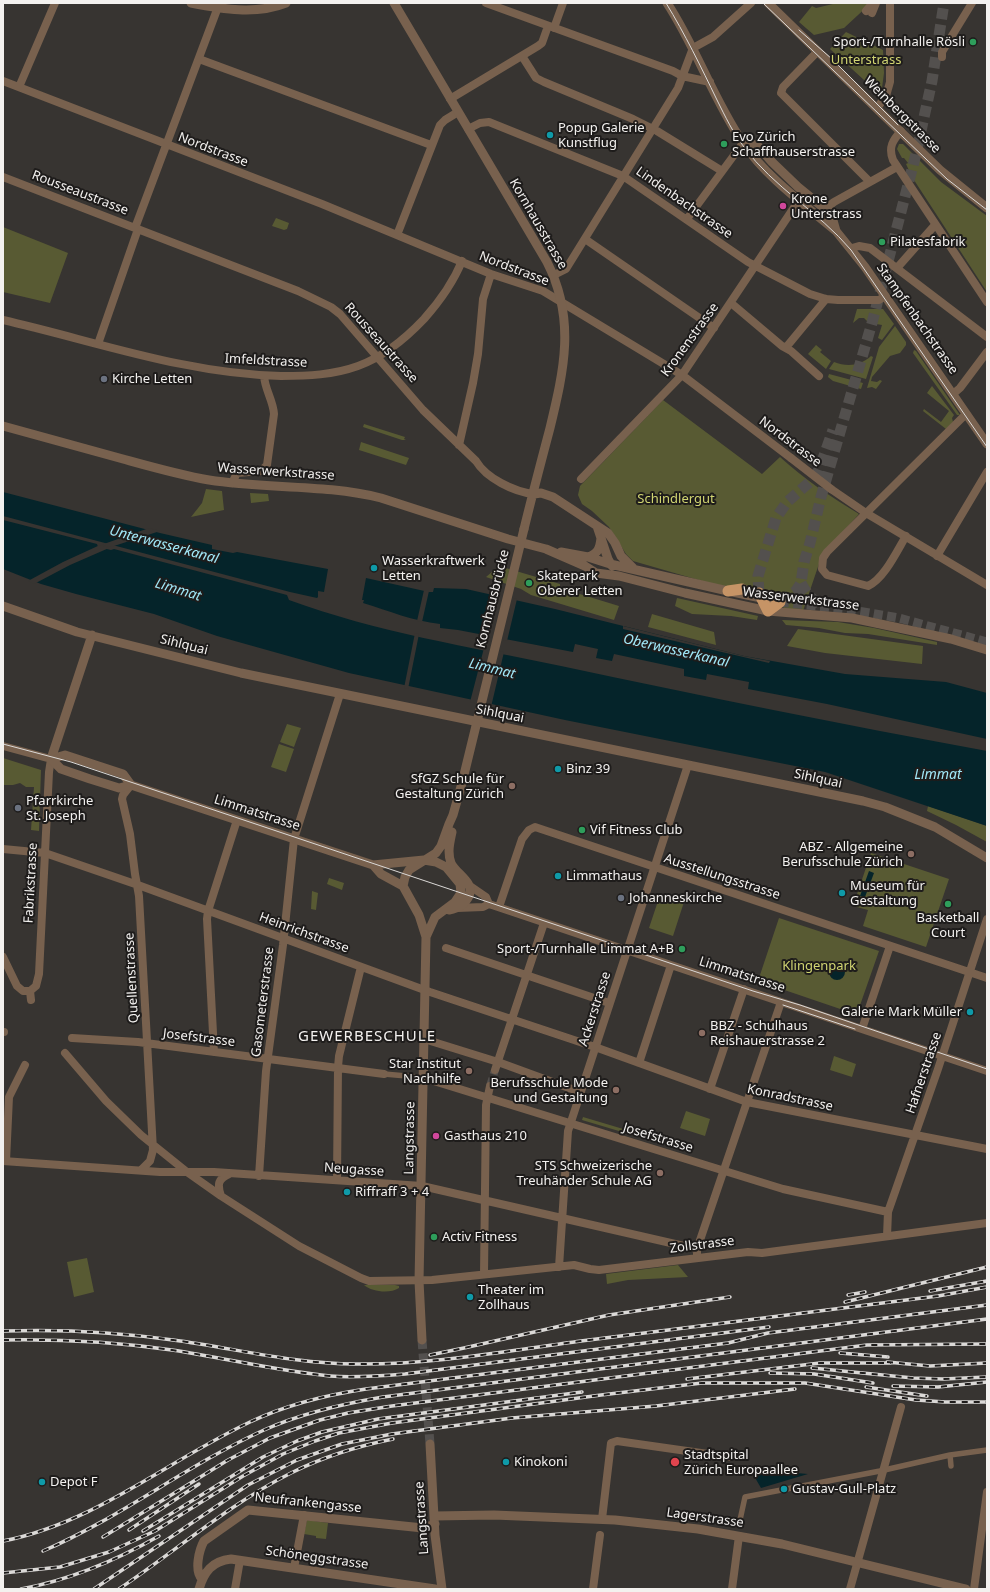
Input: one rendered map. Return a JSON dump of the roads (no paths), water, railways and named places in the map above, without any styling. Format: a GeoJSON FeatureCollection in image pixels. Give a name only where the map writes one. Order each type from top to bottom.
{"type":"FeatureCollection","features":[{"type":"Feature","properties":{"kind":"highway"},"geometry":{"type":"LineString","coordinates":[[728,591],[742,589]]}},
{"type":"Feature","properties":{"kind":"highway"},"geometry":{"type":"LineString","coordinates":[[760,595],[768,611],[780,602]]}},
{"type":"Feature","properties":{"kind":"street"},"geometry":{"type":"LineString","coordinates":[[19,87],[55,3]]}},
{"type":"Feature","properties":{"kind":"street"},"geometry":{"type":"LineString","coordinates":[[191,3],[238,10],[259,10],[286,3]]}},
{"type":"Feature","properties":{"kind":"street","name":"Kornhausstrasse"},"geometry":{"type":"LineString","coordinates":[[394,3],[547,262],[554,275],[562,303],[565,323],[564,366],[534,494],[524,529]]}},
{"type":"Feature","properties":{"kind":"street"},"geometry":{"type":"LineString","coordinates":[[486,3],[682,76],[710,82]]}},
{"type":"Feature","properties":{"kind":"street"},"geometry":{"type":"LineString","coordinates":[[450,99],[542,43],[563,3]]}},
{"type":"Feature","properties":{"kind":"street"},"geometry":{"type":"LineString","coordinates":[[667,3],[693,48],[743,143],[759,163],[799,200],[836,231]]}},
{"type":"Feature","properties":{"kind":"street"},"geometry":{"type":"LineString","coordinates":[[554,275],[566,269],[678,88],[693,48],[713,37],[751,3]]}},
{"type":"Feature","properties":{"kind":"street","name":"Weinbergstrasse"},"geometry":{"type":"LineString","coordinates":[[768,3],[940,170],[987,208]]}},
{"type":"Feature","properties":{"kind":"street"},"geometry":{"type":"LineString","coordinates":[[869,12],[875,3]]}},
{"type":"Feature","properties":{"kind":"street"},"geometry":{"type":"LineString","coordinates":[[877,108],[886,96],[890,82],[890,3]]}},
{"type":"Feature","properties":{"kind":"street"},"geometry":{"type":"LineString","coordinates":[[942,57],[942,52],[972,3]]}},
{"type":"Feature","properties":{"kind":"street"},"geometry":{"type":"LineString","coordinates":[[98,344],[136,228],[218,7]]}},
{"type":"Feature","properties":{"kind":"street"},"geometry":{"type":"LineString","coordinates":[[818,51],[783,87],[781,93],[870,182]]}},
{"type":"Feature","properties":{"kind":"street"},"geometry":{"type":"LineString","coordinates":[[522,56],[536,78],[634,119],[722,171]]}},
{"type":"Feature","properties":{"kind":"street"},"geometry":{"type":"LineString","coordinates":[[199,59],[432,145]]}},
{"type":"Feature","properties":{"kind":"street","name":"Nordstrasse"},"geometry":{"type":"LineString","coordinates":[[3,81],[322,204],[491,274],[543,291],[608,332],[619,336],[682,375],[831,489],[866,513],[987,586]]}},
{"type":"Feature","properties":{"kind":"street"},"geometry":{"type":"LineString","coordinates":[[397,235],[440,125],[458,112]]}},
{"type":"Feature","properties":{"kind":"street","name":"Lindenbachstrasse"},"geometry":{"type":"LineString","coordinates":[[468,129],[480,123],[489,122],[623,176],[756,266],[810,294],[826,299],[846,300],[879,300],[885,296]]}},
{"type":"Feature","properties":{"kind":"street"},"geometry":{"type":"LineString","coordinates":[[901,131],[890,147],[890,154],[987,302]]}},
{"type":"Feature","properties":{"kind":"street"},"geometry":{"type":"LineString","coordinates":[[687,219],[743,143]]}},
{"type":"Feature","properties":{"kind":"street"},"geometry":{"type":"LineString","coordinates":[[743,143],[757,145],[798,187],[825,209],[834,202],[897,166]]}},
{"type":"Feature","properties":{"kind":"street","name":"Rousseaustrasse"},"geometry":{"type":"LineString","coordinates":[[3,177],[298,291],[331,307],[349,322],[423,410],[476,460],[479,465],[494,477],[515,489],[525,493],[541,494],[553,497],[592,521],[608,533],[615,543],[618,551],[633,568]]}},
{"type":"Feature","properties":{"kind":"street","name":"Kronenstrasse"},"geometry":{"type":"LineString","coordinates":[[581,480],[682,375],[799,200]]}},
{"type":"Feature","properties":{"kind":"street","name":"Stampfenbachstrasse"},"geometry":{"type":"LineString","coordinates":[[825,209],[832,217],[836,231],[852,248],[987,444]]}},
{"type":"Feature","properties":{"kind":"street"},"geometry":{"type":"LineString","coordinates":[[896,268],[936,225]]}},
{"type":"Feature","properties":{"kind":"street"},"geometry":{"type":"LineString","coordinates":[[585,239],[714,328]]}},
{"type":"Feature","properties":{"kind":"street"},"geometry":{"type":"LineString","coordinates":[[852,248],[859,246],[870,248],[987,337]]}},
{"type":"Feature","properties":{"kind":"street","name":"Imfeldstrasse"},"geometry":{"type":"LineString","coordinates":[[3,320],[192,367],[264,376],[322,375],[360,366],[392,348],[416,327],[438,304],[453,281],[462,261]]}},
{"type":"Feature","properties":{"kind":"street"},"geometry":{"type":"LineString","coordinates":[[459,445],[478,354],[483,299],[491,274]]}},
{"type":"Feature","properties":{"kind":"street"},"geometry":{"type":"LineString","coordinates":[[785,347],[826,299]]}},
{"type":"Feature","properties":{"kind":"street"},"geometry":{"type":"LineString","coordinates":[[731,303],[819,376]]}},
{"type":"Feature","properties":{"kind":"street"},"geometry":{"type":"LineString","coordinates":[[953,394],[960,388],[987,352]]}},
{"type":"Feature","properties":{"kind":"street"},"geometry":{"type":"LineString","coordinates":[[232,483],[237,473],[261,471],[266,467],[274,406],[265,387],[264,376]]}},
{"type":"Feature","properties":{"kind":"street"},"geometry":{"type":"LineString","coordinates":[[906,536],[881,576],[875,583],[870,585],[827,575],[822,569],[823,558],[826,552],[966,414]]}},
{"type":"Feature","properties":{"kind":"street","name":"Wasserwerkstrasse"},"geometry":{"type":"LineString","coordinates":[[3,426],[174,473],[232,483],[332,489],[363,493],[508,539],[586,561],[633,568],[728,591],[760,595],[780,602]]}},
{"type":"Feature","properties":{"kind":"street"},"geometry":{"type":"LineString","coordinates":[[937,556],[987,472]]}},
{"type":"Feature","properties":{"kind":"street"},"geometry":{"type":"LineString","coordinates":[[597,526],[610,564],[619,576]]}},
{"type":"Feature","properties":{"kind":"street","name":"Kornhausbrücke"},"geometry":{"type":"LineString","coordinates":[[453,815],[524,529]]}},
{"type":"Feature","properties":{"kind":"street"},"geometry":{"type":"LineString","coordinates":[[586,561],[599,550],[601,538]]}},
{"type":"Feature","properties":{"kind":"street"},"geometry":{"type":"LineString","coordinates":[[610,564],[616,559],[618,551]]}},
{"type":"Feature","properties":{"kind":"street","name":"Wasserwerkstrasse"},"geometry":{"type":"LineString","coordinates":[[586,561],[596,573],[619,576],[685,593],[768,611],[852,618],[951,639],[987,650]]}},
{"type":"Feature","properties":{"kind":"street","name":"Sihlquai"},"geometry":{"type":"LineString","coordinates":[[3,606],[92,635],[241,673],[885,807],[935,828],[987,858]]}},
{"type":"Feature","properties":{"kind":"street","name":"Fabrikstrasse"},"geometry":{"type":"LineString","coordinates":[[30,991],[36,986],[39,974],[49,772],[51,758],[92,635]]}},
{"type":"Feature","properties":{"kind":"street","name":"Gasometerstrasse"},"geometry":{"type":"LineString","coordinates":[[259,1176],[268,1060],[284,938],[294,839],[340,694]]}},
{"type":"Feature","properties":{"kind":"street","name":"Limmatstrasse"},"geometry":{"type":"LineString","coordinates":[[3,746],[51,758],[65,755],[116,771],[127,777],[131,785]]}},
{"type":"Feature","properties":{"kind":"street","name":"Limmatstrasse"},"geometry":{"type":"LineString","coordinates":[[51,758],[60,769],[119,788],[131,785],[374,866]]}},
{"type":"Feature","properties":{"kind":"street","name":"Ackerstrasse"},"geometry":{"type":"LineString","coordinates":[[559,1267],[566,1147],[570,1123],[688,765]]}},
{"type":"Feature","properties":{"kind":"street","name":"Quellenstrasse"},"geometry":{"type":"LineString","coordinates":[[131,785],[123,795],[122,800],[130,834],[135,874],[138,885],[153,1156],[142,1170]]}},
{"type":"Feature","properties":{"kind":"street"},"geometry":{"type":"LineString","coordinates":[[403,886],[409,870],[436,853],[441,846],[453,815]]}},
{"type":"Feature","properties":{"kind":"street"},"geometry":{"type":"LineString","coordinates":[[443,912],[457,908],[483,907],[489,904],[486,897],[470,886],[455,869],[450,857],[449,850],[454,823],[453,815]]}},
{"type":"Feature","properties":{"kind":"street"},"geometry":{"type":"LineString","coordinates":[[214,1052],[206,922],[208,911],[237,820]]}},
{"type":"Feature","properties":{"kind":"street","name":"Ausstellungsstrasse"},"geometry":{"type":"LineString","coordinates":[[498,907],[522,839],[529,830],[535,827],[987,978]]}},
{"type":"Feature","properties":{"kind":"street","name":"Heinrichstrasse"},"geometry":{"type":"LineString","coordinates":[[3,849],[45,853],[284,938],[425,991],[595,1047]]}},
{"type":"Feature","properties":{"kind":"street"},"geometry":{"type":"LineString","coordinates":[[374,866],[424,860],[436,862],[446,867],[460,886],[460,896],[443,912],[435,917],[426,937]]}},
{"type":"Feature","properties":{"kind":"street"},"geometry":{"type":"LineString","coordinates":[[374,866],[381,874],[403,886],[419,915],[426,937]]}},
{"type":"Feature","properties":{"kind":"street"},"geometry":{"type":"LineString","coordinates":[[457,908],[466,901],[470,892],[470,886]]}},
{"type":"Feature","properties":{"kind":"street","name":"Limmatstrasse"},"geometry":{"type":"LineString","coordinates":[[489,904],[987,1071]]}},
{"type":"Feature","properties":{"kind":"street","name":"Hafnerstrasse"},"geometry":{"type":"LineString","coordinates":[[887,1236],[888,1212],[943,1056],[987,918]]}},
{"type":"Feature","properties":{"kind":"street"},"geometry":{"type":"LineString","coordinates":[[497,1066],[544,923]]}},
{"type":"Feature","properties":{"kind":"street","name":"Langstrasse"},"geometry":{"type":"LineString","coordinates":[[422,1340],[419,1281],[422,1186],[421,1078],[424,1039],[426,937]]}},
{"type":"Feature","properties":{"kind":"street"},"geometry":{"type":"LineString","coordinates":[[862,1029],[890,946]]}},
{"type":"Feature","properties":{"kind":"street"},"geometry":{"type":"LineString","coordinates":[[446,948],[609,1003]]}},
{"type":"Feature","properties":{"kind":"street"},"geometry":{"type":"LineString","coordinates":[[3,957],[17,986],[23,991],[30,991],[31,1000]]}},
{"type":"Feature","properties":{"kind":"street"},"geometry":{"type":"LineString","coordinates":[[639,1063],[671,965]]}},
{"type":"Feature","properties":{"kind":"street"},"geometry":{"type":"LineString","coordinates":[[337,1180],[338,1067],[341,1048],[361,967]]}},
{"type":"Feature","properties":{"kind":"street"},"geometry":{"type":"LineString","coordinates":[[710,1089],[744,989]]}},
{"type":"Feature","properties":{"kind":"street"},"geometry":{"type":"LineString","coordinates":[[697,1253],[781,1002]]}},
{"type":"Feature","properties":{"kind":"street","name":"Josefstrasse"},"geometry":{"type":"LineString","coordinates":[[72,1038],[147,1044],[421,1078],[783,1189],[888,1212]]}},
{"type":"Feature","properties":{"kind":"street"},"geometry":{"type":"LineString","coordinates":[[424,1039],[497,1066],[538,1076],[580,1092]]}},
{"type":"Feature","properties":{"kind":"street","name":"Konradstrasse"},"geometry":{"type":"LineString","coordinates":[[595,1047],[747,1102],[987,1148]]}},
{"type":"Feature","properties":{"kind":"street","name":"Zollstrasse"},"geometry":{"type":"LineString","coordinates":[[65,1053],[106,1101],[152,1145],[187,1172],[221,1196],[299,1246],[361,1278],[370,1280],[419,1281],[574,1265],[600,1270],[697,1253],[762,1253],[987,1223]]}},
{"type":"Feature","properties":{"kind":"street"},"geometry":{"type":"LineString","coordinates":[[4,1161],[9,1096],[25,1065]]}},
{"type":"Feature","properties":{"kind":"street"},"geometry":{"type":"LineString","coordinates":[[484,1274],[487,1098],[490,1086]]}},
{"type":"Feature","properties":{"kind":"street","name":"Neugasse"},"geometry":{"type":"LineString","coordinates":[[4,1161],[422,1186],[561,1218],[697,1253]]}},
{"type":"Feature","properties":{"kind":"street"},"geometry":{"type":"LineString","coordinates":[[221,1196],[218,1184],[220,1180],[229,1174]]}},
{"type":"Feature","properties":{"kind":"street"},"geometry":{"type":"LineString","coordinates":[[850,1589],[901,1407]]}},
{"type":"Feature","properties":{"kind":"street"},"geometry":{"type":"LineString","coordinates":[[602,1519],[611,1443],[617,1441],[729,1457]]}},
{"type":"Feature","properties":{"kind":"street","name":"Langstrasse"},"geometry":{"type":"LineString","coordinates":[[430,1444],[434,1520],[442,1589]]}},
{"type":"Feature","properties":{"kind":"street"},"geometry":{"type":"LineString","coordinates":[[740,1520],[744,1497],[884,1470],[950,1455],[987,1450]]}},
{"type":"Feature","properties":{"kind":"street"},"geometry":{"type":"LineString","coordinates":[[950,1455],[951,1466]]}},
{"type":"Feature","properties":{"kind":"street"},"geometry":{"type":"LineString","coordinates":[[974,1589],[987,1492]]}},
{"type":"Feature","properties":{"kind":"street","name":"Neufrankengasse"},"geometry":{"type":"LineString","coordinates":[[202,1579],[199,1576],[198,1570],[201,1548],[204,1541],[243,1512],[252,1510],[423,1528],[434,1520]]}},
{"type":"Feature","properties":{"kind":"street"},"geometry":{"type":"LineString","coordinates":[[294,1568],[304,1515]]}},
{"type":"Feature","properties":{"kind":"street","name":"Lagerstrasse"},"geometry":{"type":"LineString","coordinates":[[434,1520],[487,1515],[602,1519],[683,1527],[782,1544],[966,1589]]}},
{"type":"Feature","properties":{"kind":"street"},"geometry":{"type":"LineString","coordinates":[[593,1589],[600,1535]]}},
{"type":"Feature","properties":{"kind":"street"},"geometry":{"type":"LineString","coordinates":[[732,1589],[739,1536]]}},
{"type":"Feature","properties":{"kind":"street","name":"Schöneggstrasse"},"geometry":{"type":"LineString","coordinates":[[202,1579],[206,1571],[217,1563],[226,1560],[240,1560],[435,1589]]}},
{"type":"Feature","properties":{"kind":"street"},"geometry":{"type":"LineString","coordinates":[[235,1589],[240,1560]]}},
{"type":"Feature","properties":{"kind":"street"},"geometry":{"type":"LineString","coordinates":[[199,1589],[202,1579]]}},
{"type":"Feature","properties":{"kind":"water","name":"Limmat"},"geometry":{"type":"Polygon","coordinates":[[[3,492],[212,545],[212,549],[233,553],[237,552],[328,569],[324,592],[318,591],[317,598],[290,592],[3,516],[3,492]]]}},
{"type":"Feature","properties":{"kind":"water","name":"Limmat"},"geometry":{"type":"Polygon","coordinates":[[[3,520],[97,544],[98,547],[111,550],[114,549],[287,595],[289,600],[389,630],[773,710],[987,751],[987,826],[825,772],[565,720],[349,673],[217,636],[154,614],[41,584],[3,569],[3,520]]]}},
{"type":"Feature","properties":{"kind":"water","name":"Limmat"},"geometry":{"type":"Polygon","coordinates":[[[366,578],[429,592],[433,592],[434,588],[466,589],[555,609],[744,656],[845,674],[946,682],[987,693],[987,739],[827,704],[748,689],[749,682],[707,674],[706,680],[684,676],[684,669],[614,654],[612,661],[596,658],[598,649],[575,644],[573,652],[458,630],[440,628],[440,624],[411,618],[363,603],[364,600],[362,600],[366,578]]]}},
{"type":"Feature","properties":{"kind":"water"},"geometry":{"type":"Polygon","coordinates":[[[869,871],[874,873],[865,897],[860,896],[869,871]]]}},
{"type":"Feature","properties":{"kind":"water"},"geometry":{"type":"Polygon","coordinates":[[[837,964],[843,966],[845,972],[843,978],[837,980],[831,978],[829,972],[831,966],[837,964]]]}},
{"type":"Feature","properties":{"kind":"water"},"geometry":{"type":"Polygon","coordinates":[[[750,1469],[808,1474],[761,1488],[750,1469]]]}},
{"type":"Feature","properties":{"kind":"tunnel"},"geometry":{"type":"LineString","coordinates":[[780,602],[796,591],[801,583],[804,562],[821,497],[872,323],[915,158],[932,81],[944,3]]}},
{"type":"Feature","properties":{"kind":"tunnel"},"geometry":{"type":"LineString","coordinates":[[759,593],[758,576],[776,518],[787,502],[812,480],[819,470],[833,430]]}},
{"type":"Feature","properties":{"kind":"tunnel"},"geometry":{"type":"LineString","coordinates":[[801,583],[811,598],[827,607]]}},
{"type":"Feature","properties":{"kind":"tunnel"},"geometry":{"type":"LineString","coordinates":[[780,602],[852,610],[899,618],[987,642]]}},
{"type":"Feature","properties":{"kind":"tunnel"},"geometry":{"type":"LineString","coordinates":[[490,1086],[495,1070]]}},
{"type":"Feature","properties":{"kind":"tunnel"},"geometry":{"type":"LineString","coordinates":[[422,1340],[430,1444]]}},
{"type":"Feature","properties":{"kind":"tram line"},"geometry":{"type":"LineString","coordinates":[[666,3],[693,51],[729,124],[740,142],[768,175],[825,224],[851,250],[987,447]]}},
{"type":"Feature","properties":{"kind":"tram line"},"geometry":{"type":"LineString","coordinates":[[763,3],[947,179],[987,210]]}},
{"type":"Feature","properties":{"kind":"tram line"},"geometry":{"type":"LineString","coordinates":[[799,30],[832,59],[898,125]]}},
{"type":"Feature","properties":{"kind":"tram line"},"geometry":{"type":"LineString","coordinates":[[3,744],[71,762],[753,991],[800,1005],[987,1069]]}},
{"type":"Feature","properties":{"kind":"tram line"},"geometry":{"type":"LineString","coordinates":[[783,1005],[855,1029]]}},
{"type":"Feature","properties":{"kind":"railway"},"geometry":{"type":"LineString","coordinates":[[845,1302],[987,1267]]}},
{"type":"Feature","properties":{"kind":"railway"},"geometry":{"type":"LineString","coordinates":[[930,1291],[987,1281]]}},
{"type":"Feature","properties":{"kind":"railway"},"geometry":{"type":"LineString","coordinates":[[3,1331],[24,1330],[110,1333],[196,1343],[287,1359],[332,1363],[383,1364],[469,1357],[581,1341],[938,1296],[987,1287]]}},
{"type":"Feature","properties":{"kind":"railway"},"geometry":{"type":"LineString","coordinates":[[848,1295],[865,1292]]}},
{"type":"Feature","properties":{"kind":"railway"},"geometry":{"type":"LineString","coordinates":[[430,1355],[609,1315],[730,1297]]}},
{"type":"Feature","properties":{"kind":"railway"},"geometry":{"type":"LineString","coordinates":[[3,1541],[37,1532],[69,1520],[100,1506],[250,1422],[293,1405],[322,1397],[366,1389],[728,1343],[768,1333],[987,1305]]}},
{"type":"Feature","properties":{"kind":"railway"},"geometry":{"type":"LineString","coordinates":[[43,1551],[99,1523],[208,1459],[264,1430],[308,1414],[337,1406],[383,1397],[987,1319]]}},
{"type":"Feature","properties":{"kind":"railway"},"geometry":{"type":"LineString","coordinates":[[3,1340],[46,1340],[130,1345],[172,1350],[310,1374],[358,1377],[405,1374],[769,1327]]}},
{"type":"Feature","properties":{"kind":"railway"},"geometry":{"type":"LineString","coordinates":[[103,1537],[228,1460],[270,1438],[320,1420],[348,1413],[392,1406],[867,1345],[987,1344]]}},
{"type":"Feature","properties":{"kind":"railway"},"geometry":{"type":"LineString","coordinates":[[840,1353],[888,1357]]}},
{"type":"Feature","properties":{"kind":"railway"},"geometry":{"type":"LineString","coordinates":[[887,1362],[930,1366],[987,1363]]}},
{"type":"Feature","properties":{"kind":"railway"},"geometry":{"type":"LineString","coordinates":[[687,1379],[820,1363],[891,1363]]}},
{"type":"Feature","properties":{"kind":"railway"},"geometry":{"type":"LineString","coordinates":[[812,1368],[913,1378],[943,1379],[987,1377]]}},
{"type":"Feature","properties":{"kind":"railway"},"geometry":{"type":"LineString","coordinates":[[770,1373],[814,1374],[873,1383]]}},
{"type":"Feature","properties":{"kind":"railway"},"geometry":{"type":"LineString","coordinates":[[893,1386],[938,1387],[987,1382]]}},
{"type":"Feature","properties":{"kind":"railway"},"geometry":{"type":"LineString","coordinates":[[3,1573],[60,1567],[109,1552],[155,1531],[243,1476],[283,1454],[339,1433],[392,1423],[702,1383],[805,1383],[916,1400],[987,1402]]}},
{"type":"Feature","properties":{"kind":"railway"},"geometry":{"type":"LineString","coordinates":[[866,1387],[927,1396]]}},
{"type":"Feature","properties":{"kind":"railway"},"geometry":{"type":"LineString","coordinates":[[94,1589],[248,1485],[297,1460],[342,1444],[392,1434],[512,1418],[656,1406],[795,1389]]}},
{"type":"Feature","properties":{"kind":"railway"},"geometry":{"type":"LineString","coordinates":[[143,1531],[263,1457],[297,1441],[322,1432],[378,1419],[582,1392]]}},
{"type":"Feature","properties":{"kind":"railway"},"geometry":{"type":"LineString","coordinates":[[119,1589],[224,1513],[268,1485],[303,1467],[328,1457],[393,1439]]}},
{"type":"Feature","properties":{"kind":"railway"},"geometry":{"type":"LineString","coordinates":[[129,1530],[199,1484]]}},
{"type":"Feature","properties":{"kind":"railway"},"geometry":{"type":"LineString","coordinates":[[21,1589],[75,1575],[126,1554],[159,1536]]}},
{"type":"Feature","properties":{"kind":"place","name":"Sport-/Turnhalle Rösli"},"geometry":{"type":"Point","coordinates":[973,42]}},
{"type":"Feature","properties":{"kind":"place","name":"Popup Galerie Kunstflug"},"geometry":{"type":"Point","coordinates":[550,135]}},
{"type":"Feature","properties":{"kind":"place","name":"Evo Zürich Schaffhauserstrasse"},"geometry":{"type":"Point","coordinates":[724,144]}},
{"type":"Feature","properties":{"kind":"place","name":"Krone Unterstrass"},"geometry":{"type":"Point","coordinates":[783,206]}},
{"type":"Feature","properties":{"kind":"place","name":"Pilatesfabrik"},"geometry":{"type":"Point","coordinates":[882,242]}},
{"type":"Feature","properties":{"kind":"place","name":"Kirche Letten"},"geometry":{"type":"Point","coordinates":[104,379]}},
{"type":"Feature","properties":{"kind":"place","name":"Wasserkraftwerk Letten"},"geometry":{"type":"Point","coordinates":[374,568]}},
{"type":"Feature","properties":{"kind":"place","name":"Skatepark Oberer Letten"},"geometry":{"type":"Point","coordinates":[529,583]}},
{"type":"Feature","properties":{"kind":"place","name":"Binz 39"},"geometry":{"type":"Point","coordinates":[558,769]}},
{"type":"Feature","properties":{"kind":"place","name":"SfGZ Schule für Gestaltung Zürich"},"geometry":{"type":"Point","coordinates":[512,786]}},
{"type":"Feature","properties":{"kind":"place","name":"Pfarrkirche St. Joseph"},"geometry":{"type":"Point","coordinates":[18,808]}},
{"type":"Feature","properties":{"kind":"place","name":"Vif Fitness Club"},"geometry":{"type":"Point","coordinates":[582,830]}},
{"type":"Feature","properties":{"kind":"place","name":"ABZ - Allgemeine Berufsschule Zürich"},"geometry":{"type":"Point","coordinates":[911,854]}},
{"type":"Feature","properties":{"kind":"place","name":"Limmathaus"},"geometry":{"type":"Point","coordinates":[558,876]}},
{"type":"Feature","properties":{"kind":"place","name":"Museum für Gestaltung"},"geometry":{"type":"Point","coordinates":[842,893]}},
{"type":"Feature","properties":{"kind":"place","name":"Johanneskirche"},"geometry":{"type":"Point","coordinates":[621,898]}},
{"type":"Feature","properties":{"kind":"place","name":"Basketball Court"},"geometry":{"type":"Point","coordinates":[948,904]}},
{"type":"Feature","properties":{"kind":"place","name":"Sport-/Turnhalle Limmat A+B"},"geometry":{"type":"Point","coordinates":[682,949]}},
{"type":"Feature","properties":{"kind":"place","name":"Galerie Mark Müller"},"geometry":{"type":"Point","coordinates":[970,1012]}},
{"type":"Feature","properties":{"kind":"place","name":"BBZ - Schulhaus Reishauerstrasse 2"},"geometry":{"type":"Point","coordinates":[702,1033]}},
{"type":"Feature","properties":{"kind":"place","name":"Star Institut Nachhilfe"},"geometry":{"type":"Point","coordinates":[469,1071]}},
{"type":"Feature","properties":{"kind":"place","name":"Berufsschule Mode und Gestaltung"},"geometry":{"type":"Point","coordinates":[616,1090]}},
{"type":"Feature","properties":{"kind":"place","name":"Gasthaus 210"},"geometry":{"type":"Point","coordinates":[436,1136]}},
{"type":"Feature","properties":{"kind":"place","name":"STS Schweizerische Treuhänder Schule AG"},"geometry":{"type":"Point","coordinates":[660,1173]}},
{"type":"Feature","properties":{"kind":"place","name":"Riffraff 3 + 4"},"geometry":{"type":"Point","coordinates":[347,1192]}},
{"type":"Feature","properties":{"kind":"place","name":"Activ Fitness"},"geometry":{"type":"Point","coordinates":[434,1237]}},
{"type":"Feature","properties":{"kind":"place","name":"Theater im Zollhaus"},"geometry":{"type":"Point","coordinates":[470,1297]}},
{"type":"Feature","properties":{"kind":"place","name":"Kinokoni"},"geometry":{"type":"Point","coordinates":[506,1462]}},
{"type":"Feature","properties":{"kind":"place","name":"Stadtspital Zürich Europaallee"},"geometry":{"type":"Point","coordinates":[675,1462]}},
{"type":"Feature","properties":{"kind":"place","name":"Depot F"},"geometry":{"type":"Point","coordinates":[42,1482]}},
{"type":"Feature","properties":{"kind":"place","name":"Gustav-Gull-Platz"},"geometry":{"type":"Point","coordinates":[784,1489]}},
{"type":"Feature","properties":{"kind":"district","name":"GEWERBESCHULE"},"geometry":{"type":"Point","coordinates":[367,1037]}},
{"type":"Feature","properties":{"kind":"park label","name":"Unterstrass"},"geometry":{"type":"Point","coordinates":[866,60]}},
{"type":"Feature","properties":{"kind":"park label","name":"Schindlergut"},"geometry":{"type":"Point","coordinates":[676,499]}},
{"type":"Feature","properties":{"kind":"park label","name":"Klingenpark"},"geometry":{"type":"Point","coordinates":[819,966]}},
{"type":"Feature","properties":{"kind":"water label","name":"Unterwasserkanal"},"geometry":{"type":"Point","coordinates":[164,545]}},
{"type":"Feature","properties":{"kind":"water label","name":"Oberwasserkanal"},"geometry":{"type":"Point","coordinates":[676,651]}}]}
